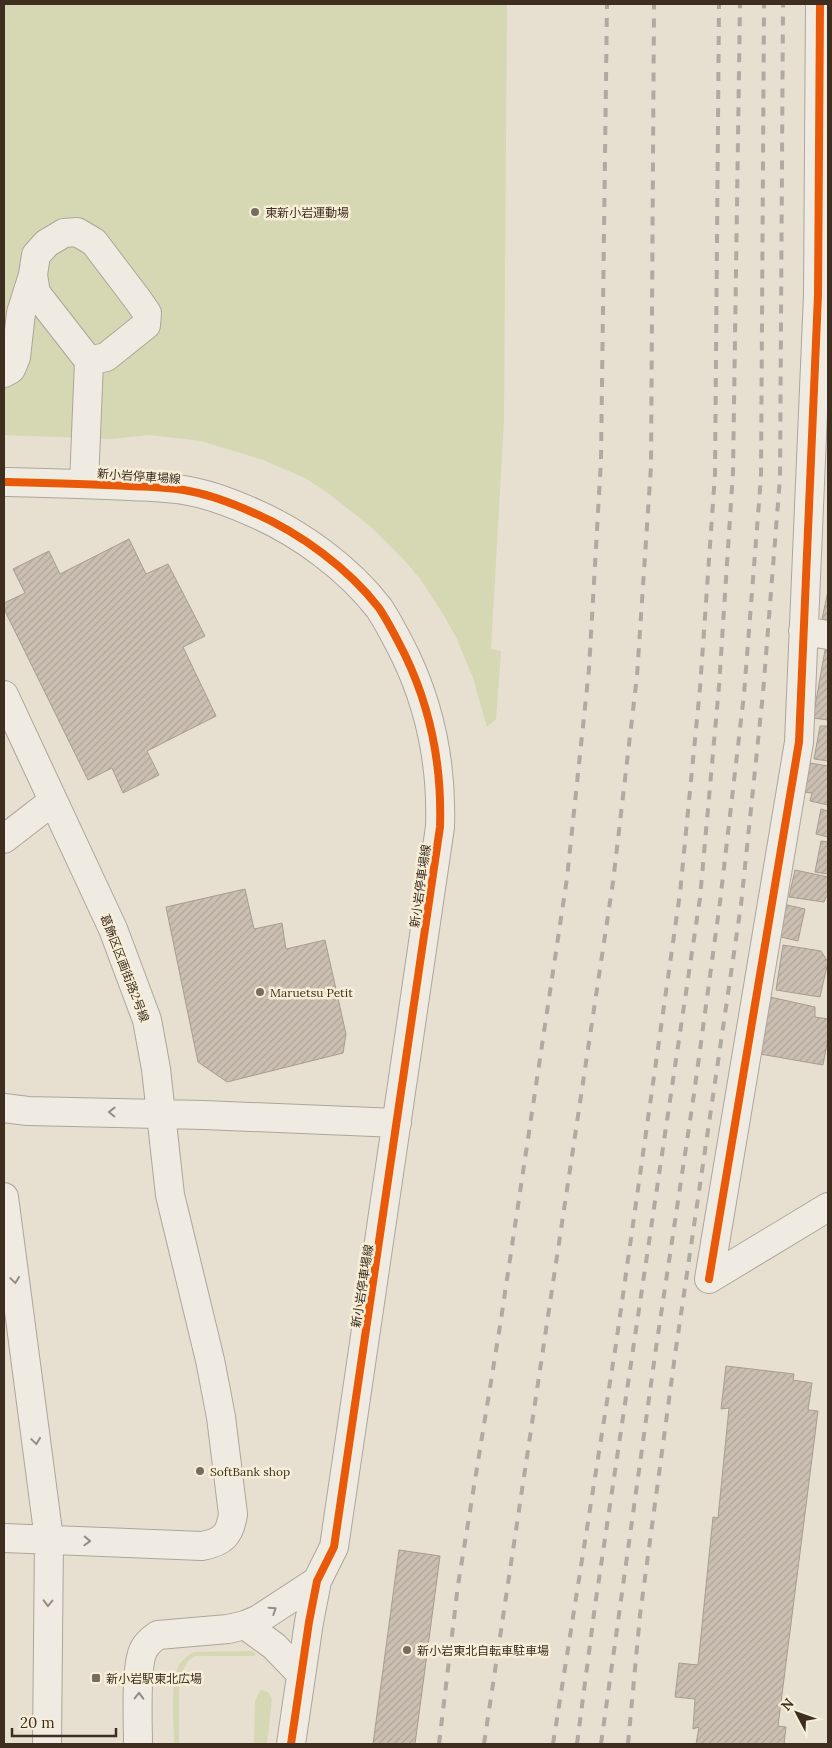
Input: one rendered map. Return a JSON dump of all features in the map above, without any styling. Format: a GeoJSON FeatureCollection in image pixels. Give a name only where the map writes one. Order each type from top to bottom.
{"type":"FeatureCollection","features":[{"type":"Feature","properties":{"kind":"street"},"geometry":{"type":"LineString","coordinates":[[820,4],[823,296],[816,633],[709,1279],[828,1207]]}},
{"type":"Feature","properties":{"kind":"street"},"geometry":{"type":"LineString","coordinates":[[4,373],[11,369],[16,357],[21,313],[33,275],[36,255],[47,243],[64,233],[77,232],[94,242],[147,313],[146,325],[106,356],[89,361]]}},
{"type":"Feature","properties":{"kind":"street"},"geometry":{"type":"LineString","coordinates":[[33,275],[36,293],[89,361],[84,484]]}},
{"type":"Feature","properties":{"kind":"street","name":"新小岩停車場線"},"geometry":{"type":"LineString","coordinates":[[4,482],[84,484],[190,491],[240,507],[269,519],[295,533],[345,573],[378,608],[394,631],[410,666],[428,714],[436,748],[441,802],[440,827],[334,1547],[317,1581]]}},
{"type":"Feature","properties":{"kind":"street","name":"葛飾区区画街路2号線"},"geometry":{"type":"LineString","coordinates":[[4,696],[113,929],[146,1020],[156,1069],[170,1194],[210,1360],[221,1417],[233,1514],[231,1526],[227,1534],[214,1544],[202,1546],[49,1539]]}},
{"type":"Feature","properties":{"kind":"street"},"geometry":{"type":"LineString","coordinates":[[4,839],[53,801]]}},
{"type":"Feature","properties":{"kind":"street"},"geometry":{"type":"LineString","coordinates":[[4,1108],[397,1122]]}},
{"type":"Feature","properties":{"kind":"street"},"geometry":{"type":"LineString","coordinates":[[4,1197],[49,1539],[47,1744]]}},
{"type":"Feature","properties":{"kind":"street"},"geometry":{"type":"LineString","coordinates":[[4,1538],[49,1539]]}},
{"type":"Feature","properties":{"kind":"street"},"geometry":{"type":"LineString","coordinates":[[138,1744],[139,1664],[143,1650],[150,1641],[158,1636],[228,1629],[245,1625],[258,1619],[317,1581]]}},
{"type":"Feature","properties":{"kind":"street"},"geometry":{"type":"LineString","coordinates":[[291,1744],[317,1581]]}},
{"type":"Feature","properties":{"kind":"street"},"geometry":{"type":"LineString","coordinates":[[245,1625],[274,1646],[301,1674]]}},
{"type":"Feature","properties":{"kind":"green space","name":"東新小岩運動場"},"geometry":{"type":"Polygon","coordinates":[[[4,4],[507,4],[504,420],[491,649],[501,651],[496,719],[487,727],[473,678],[456,637],[420,579],[372,528],[328,493],[305,478],[263,460],[201,441],[149,435],[112,439],[4,435],[4,4]]]}},
{"type":"Feature","properties":{"kind":"green space"},"geometry":{"type":"Polygon","coordinates":[[[253,1651],[256,1654],[254,1656],[194,1656],[188,1661],[179,1677],[179,1744],[174,1744],[174,1681],[182,1661],[194,1652],[253,1651]]]}},
{"type":"Feature","properties":{"kind":"green space"},"geometry":{"type":"Polygon","coordinates":[[[260,1690],[268,1692],[272,1699],[267,1744],[254,1744],[255,1701],[260,1690]]]}},
{"type":"Feature","properties":{"kind":"building"},"geometry":{"type":"Polygon","coordinates":[[[129,539],[146,574],[168,564],[205,636],[183,647],[216,716],[147,751],[159,775],[123,793],[112,768],[88,780],[4,609],[4,603],[25,593],[13,569],[49,551],[60,574],[129,539]]]}},
{"type":"Feature","properties":{"kind":"building"},"geometry":{"type":"Polygon","coordinates":[[[828,591],[828,620],[822,619],[828,591]]]}},
{"type":"Feature","properties":{"kind":"building"},"geometry":{"type":"Polygon","coordinates":[[[825,650],[828,651],[828,720],[813,718],[825,650]]]}},
{"type":"Feature","properties":{"kind":"building"},"geometry":{"type":"Polygon","coordinates":[[[820,726],[828,726],[828,761],[814,759],[820,726]]]}},
{"type":"Feature","properties":{"kind":"building"},"geometry":{"type":"Polygon","coordinates":[[[810,763],[828,766],[828,805],[810,801],[812,793],[804,792],[810,763]]]}},
{"type":"Feature","properties":{"kind":"building"},"geometry":{"type":"Polygon","coordinates":[[[821,809],[828,811],[828,837],[816,834],[821,809]]]}},
{"type":"Feature","properties":{"kind":"building"},"geometry":{"type":"Polygon","coordinates":[[[821,841],[828,842],[828,874],[815,872],[821,841]]]}},
{"type":"Feature","properties":{"kind":"building"},"geometry":{"type":"Polygon","coordinates":[[[795,870],[828,877],[828,897],[826,897],[824,902],[789,897],[795,870]]]}},
{"type":"Feature","properties":{"kind":"building","name":"Maruetsu Petit"},"geometry":{"type":"Polygon","coordinates":[[[245,889],[254,929],[282,923],[286,949],[325,940],[346,1034],[343,1053],[227,1082],[198,1062],[166,907],[245,889]]]}},
{"type":"Feature","properties":{"kind":"building"},"geometry":{"type":"Polygon","coordinates":[[[783,904],[805,909],[798,941],[777,936],[783,904]]]}},
{"type":"Feature","properties":{"kind":"building"},"geometry":{"type":"Polygon","coordinates":[[[783,945],[821,951],[828,962],[820,997],[776,990],[783,945]]]}},
{"type":"Feature","properties":{"kind":"building"},"geometry":{"type":"Polygon","coordinates":[[[770,997],[815,1007],[815,1017],[828,1019],[828,1039],[823,1065],[760,1054],[770,997]]]}},
{"type":"Feature","properties":{"kind":"building"},"geometry":{"type":"Polygon","coordinates":[[[726,1366],[794,1374],[793,1380],[812,1383],[808,1410],[818,1411],[778,1726],[786,1727],[784,1744],[696,1744],[699,1727],[693,1729],[695,1699],[675,1697],[679,1663],[698,1665],[713,1517],[718,1518],[729,1408],[721,1409],[726,1366]]]}},
{"type":"Feature","properties":{"kind":"building","name":"新小岩東北自転車駐車場"},"geometry":{"type":"Polygon","coordinates":[[[399,1550],[440,1556],[415,1744],[373,1744],[399,1550]]]}},
{"type":"Feature","properties":{"kind":"railway"},"geometry":{"type":"LineString","coordinates":[[439,1744],[458,1585],[500,1326],[567,878],[589,669],[601,460],[607,4]]}},
{"type":"Feature","properties":{"kind":"railway"},"geometry":{"type":"LineString","coordinates":[[484,1744],[613,882],[637,676],[651,466],[654,4]]}},
{"type":"Feature","properties":{"kind":"railway"},"geometry":{"type":"LineString","coordinates":[[553,1744],[616,1344],[680,893],[700,688],[715,474],[719,4]]}},
{"type":"Feature","properties":{"kind":"railway"},"geometry":{"type":"LineString","coordinates":[[577,1744],[595,1606],[700,898],[719,686],[733,472],[740,4]]}},
{"type":"Feature","properties":{"kind":"railway"},"geometry":{"type":"LineString","coordinates":[[601,1744],[656,1348],[694,1094],[720,902],[744,694],[761,477],[764,4]]}},
{"type":"Feature","properties":{"kind":"railway"},"geometry":{"type":"LineString","coordinates":[[628,1744],[640,1615],[675,1355],[741,905],[763,693],[780,478],[783,4]]}},
{"type":"Feature","properties":{"kind":"cycle path"},"geometry":{"type":"LineString","coordinates":[[709,1279],[799,742],[818,295],[820,4]]}},
{"type":"Feature","properties":{"kind":"cycle path"},"geometry":{"type":"LineString","coordinates":[[4,482],[159,487],[182,490],[230,503],[271,521],[306,541],[338,566],[367,593],[386,619],[405,655],[422,696],[428,717],[437,760],[440,827],[334,1547],[317,1581],[291,1744]]}},
{"type":"Feature","properties":{"kind":"place","name":"東新小岩運動場"},"geometry":{"type":"Point","coordinates":[255,212]}},
{"type":"Feature","properties":{"kind":"place","name":"Maruetsu Petit"},"geometry":{"type":"Point","coordinates":[260,992]}},
{"type":"Feature","properties":{"kind":"place","name":"SoftBank shop"},"geometry":{"type":"Point","coordinates":[200,1471]}},
{"type":"Feature","properties":{"kind":"place","name":"新小岩東北自転車駐車場"},"geometry":{"type":"Point","coordinates":[407,1650]}},
{"type":"Feature","properties":{"kind":"place","name":"新小岩駅東北広場"},"geometry":{"type":"Point","coordinates":[96,1678]}}]}
